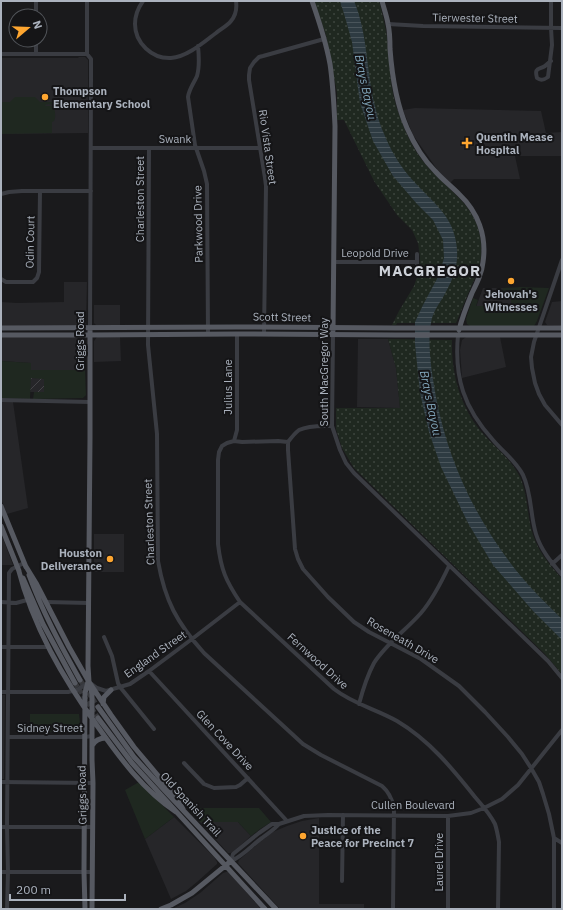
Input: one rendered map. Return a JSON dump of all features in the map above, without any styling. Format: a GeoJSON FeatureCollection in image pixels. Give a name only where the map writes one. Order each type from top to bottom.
{"type":"FeatureCollection","features":[{"type":"Feature","properties":{"kind":"main road","name":"South MacGregor Way"},"geometry":{"type":"LineString","coordinates":[[312,1],[330,64],[334,93],[333,335]]}},
{"type":"Feature","properties":{"kind":"main road"},"geometry":{"type":"LineString","coordinates":[[382,1],[388,24],[396,94],[402,115],[411,137],[433,170],[467,203],[473,210],[480,224],[484,246],[484,261],[481,273],[459,328],[458,335]]}},
{"type":"Feature","properties":{"kind":"main road","name":"Scott Street"},"geometry":{"type":"LineString","coordinates":[[1,328],[562,328]]}},
{"type":"Feature","properties":{"kind":"main road","name":"Griggs Road"},"geometry":{"type":"LineString","coordinates":[[85,909],[85,693],[88,682],[90,328]]}},
{"type":"Feature","properties":{"kind":"main road","name":"Scott Street"},"geometry":{"type":"LineString","coordinates":[[1,335],[562,335]]}},
{"type":"Feature","properties":{"kind":"main road"},"geometry":{"type":"LineString","coordinates":[[1,506],[33,586],[77,681],[43,624],[1,526]]}},
{"type":"Feature","properties":{"kind":"main road"},"geometry":{"type":"LineString","coordinates":[[25,564],[88,682],[134,747],[176,797],[184,811],[180,816]]}},
{"type":"Feature","properties":{"kind":"main road"},"geometry":{"type":"LineString","coordinates":[[18,567],[23,588],[35,620],[48,648],[73,691],[85,709],[95,718],[106,738],[141,782],[158,799],[176,812]]}},
{"type":"Feature","properties":{"kind":"main road","name":"Griggs Road"},"geometry":{"type":"LineString","coordinates":[[88,682],[92,694],[95,718],[92,736],[92,909]]}},
{"type":"Feature","properties":{"kind":"main road"},"geometry":{"type":"LineString","coordinates":[[103,704],[104,697],[111,690]]}},
{"type":"Feature","properties":{"kind":"main road","name":"Old Spanish Trail"},"geometry":{"type":"LineString","coordinates":[[98,707],[134,757],[232,860],[276,909]]}},
{"type":"Feature","properties":{"kind":"main road","name":"Old Spanish Trail"},"geometry":{"type":"LineString","coordinates":[[95,718],[132,763],[265,909]]}},
{"type":"Feature","properties":{"kind":"main road"},"geometry":{"type":"LineString","coordinates":[[92,747],[94,742],[97,740],[106,738]]}},
{"type":"Feature","properties":{"kind":"main road","name":"Cullen Boulevard"},"geometry":{"type":"LineString","coordinates":[[161,909],[192,893],[232,860]]}},
{"type":"Feature","properties":{"kind":"main road"},"geometry":{"type":"LineString","coordinates":[[261,904],[267,899]]}},
{"type":"Feature","properties":{"kind":"street","name":"Griggs Road"},"geometry":{"type":"LineString","coordinates":[[87,1],[87,54],[91,59],[90,328]]}},
{"type":"Feature","properties":{"kind":"street"},"geometry":{"type":"LineString","coordinates":[[143,1],[136,14],[136,33],[140,42],[148,51],[162,58],[172,58],[186,54],[231,22],[236,10],[236,1]]}},
{"type":"Feature","properties":{"kind":"street"},"geometry":{"type":"LineString","coordinates":[[551,1],[551,61],[548,77],[544,80],[539,80],[537,78],[537,70],[551,61]]}},
{"type":"Feature","properties":{"kind":"street","name":"Tierwester Street"},"geometry":{"type":"LineString","coordinates":[[388,24],[562,28]]}},
{"type":"Feature","properties":{"kind":"street","name":"Rio Vista Street"},"geometry":{"type":"LineString","coordinates":[[264,334],[266,186],[249,72],[252,65],[263,56],[324,39]]}},
{"type":"Feature","properties":{"kind":"street","name":"Parkwood Drive"},"geometry":{"type":"LineString","coordinates":[[198,46],[200,61],[197,77],[190,89],[188,97],[196,148],[207,184],[208,334]]}},
{"type":"Feature","properties":{"kind":"street"},"geometry":{"type":"LineString","coordinates":[[36,48],[36,54]]}},
{"type":"Feature","properties":{"kind":"street"},"geometry":{"type":"LineString","coordinates":[[1,54],[87,54]]}},
{"type":"Feature","properties":{"kind":"street","name":"Swank"},"geometry":{"type":"LineString","coordinates":[[91,148],[260,148]]}},
{"type":"Feature","properties":{"kind":"street","name":"Charleston Street"},"geometry":{"type":"LineString","coordinates":[[149,148],[148,335],[150,371],[157,434],[158,561],[161,579],[172,608],[180,623],[204,653],[303,744],[387,790],[393,802],[394,815],[393,909]]}},
{"type":"Feature","properties":{"kind":"street","name":"Odin Court"},"geometry":{"type":"LineString","coordinates":[[1,280],[6,282],[33,282],[37,278],[39,272],[40,191]]}},
{"type":"Feature","properties":{"kind":"street"},"geometry":{"type":"LineString","coordinates":[[1,194],[9,192],[91,191]]}},
{"type":"Feature","properties":{"kind":"street"},"geometry":{"type":"LineString","coordinates":[[417,254],[417,269]]}},
{"type":"Feature","properties":{"kind":"street"},"geometry":{"type":"LineString","coordinates":[[562,260],[560,276],[539,328],[531,357],[535,383],[539,394],[562,425]]}},
{"type":"Feature","properties":{"kind":"street","name":"Leopold Drive"},"geometry":{"type":"LineString","coordinates":[[334,262],[417,262]]}},
{"type":"Feature","properties":{"kind":"street","name":"Julius Lane"},"geometry":{"type":"LineString","coordinates":[[234,441],[236,430],[237,334]]}},
{"type":"Feature","properties":{"kind":"street","name":"South MacGregor Way"},"geometry":{"type":"LineString","coordinates":[[333,335],[332,426],[346,463],[354,473],[548,661],[562,678]]}},
{"type":"Feature","properties":{"kind":"street"},"geometry":{"type":"LineString","coordinates":[[458,335],[458,373],[461,387],[468,404],[484,430],[509,457],[522,474],[529,494],[536,535],[546,555],[562,575]]}},
{"type":"Feature","properties":{"kind":"street"},"geometry":{"type":"LineString","coordinates":[[1,400],[90,402]]}},
{"type":"Feature","properties":{"kind":"street"},"geometry":{"type":"LineString","coordinates":[[234,441],[288,442],[299,430],[313,426],[332,426]]}},
{"type":"Feature","properties":{"kind":"street","name":"Fernwood Drive"},"geometry":{"type":"LineString","coordinates":[[234,441],[222,446],[218,460],[218,544],[224,572],[229,584],[240,602],[334,689],[343,696],[390,717],[421,738],[442,758],[484,808],[492,818],[499,842],[498,909]]}},
{"type":"Feature","properties":{"kind":"street","name":"Roseneath Drive"},"geometry":{"type":"LineString","coordinates":[[288,442],[293,536],[298,559],[303,569],[354,622],[369,632],[421,659],[459,686],[508,736],[532,768],[543,794],[554,838],[554,909]]}},
{"type":"Feature","properties":{"kind":"street"},"geometry":{"type":"LineString","coordinates":[[552,564],[562,555]]}},
{"type":"Feature","properties":{"kind":"street"},"geometry":{"type":"LineString","coordinates":[[7,909],[8,602],[10,571],[25,564]]}},
{"type":"Feature","properties":{"kind":"street"},"geometry":{"type":"LineString","coordinates":[[359,704],[366,680],[382,652],[432,599],[449,566]]}},
{"type":"Feature","properties":{"kind":"street"},"geometry":{"type":"LineString","coordinates":[[1,602],[20,602],[27,600]]}},
{"type":"Feature","properties":{"kind":"street"},"geometry":{"type":"LineString","coordinates":[[46,602],[89,603]]}},
{"type":"Feature","properties":{"kind":"street","name":"England Street"},"geometry":{"type":"LineString","coordinates":[[111,690],[130,684],[240,602]]}},
{"type":"Feature","properties":{"kind":"street"},"geometry":{"type":"LineString","coordinates":[[104,637],[112,656],[120,687],[154,729]]}},
{"type":"Feature","properties":{"kind":"street"},"geometry":{"type":"LineString","coordinates":[[1,647],[48,648]]}},
{"type":"Feature","properties":{"kind":"street","name":"Glen Cove Drive"},"geometry":{"type":"LineString","coordinates":[[149,671],[287,821]]}},
{"type":"Feature","properties":{"kind":"street"},"geometry":{"type":"LineString","coordinates":[[1,692],[73,691],[77,690],[88,682],[100,690],[111,690]]}},
{"type":"Feature","properties":{"kind":"street","name":"Cullen Boulevard"},"geometry":{"type":"LineString","coordinates":[[232,860],[233,854],[272,824],[279,824],[304,816],[448,816],[471,813],[484,808],[502,799],[518,785],[562,730]]}},
{"type":"Feature","properties":{"kind":"street","name":"Sidney Street"},"geometry":{"type":"LineString","coordinates":[[8,737],[92,736]]}},
{"type":"Feature","properties":{"kind":"street"},"geometry":{"type":"LineString","coordinates":[[184,763],[204,784],[214,788],[236,787],[248,778]]}},
{"type":"Feature","properties":{"kind":"street"},"geometry":{"type":"LineString","coordinates":[[1,782],[93,783]]}},
{"type":"Feature","properties":{"kind":"street"},"geometry":{"type":"LineString","coordinates":[[342,881],[343,815]]}},
{"type":"Feature","properties":{"kind":"street","name":"Laurel Drive"},"geometry":{"type":"LineString","coordinates":[[448,816],[448,909]]}},
{"type":"Feature","properties":{"kind":"street"},"geometry":{"type":"LineString","coordinates":[[1,827],[93,827]]}},
{"type":"Feature","properties":{"kind":"street"},"geometry":{"type":"LineString","coordinates":[[554,838],[562,843]]}},
{"type":"Feature","properties":{"kind":"street"},"geometry":{"type":"LineString","coordinates":[[1,872],[92,872]]}},
{"type":"Feature","properties":{"kind":"shaded area"},"geometry":{"type":"Polygon","coordinates":[[[314,1],[379,1],[387,37],[390,77],[396,107],[405,130],[422,160],[434,174],[466,205],[477,224],[480,236],[481,257],[479,267],[456,323],[397,323],[396,325],[392,325],[414,286],[419,271],[420,257],[418,243],[412,230],[397,215],[374,181],[344,120],[337,120],[337,93],[330,55],[326,35],[314,1]]]}},
{"type":"Feature","properties":{"kind":"shaded area","name":"Thompson Elementary School"},"geometry":{"type":"Polygon","coordinates":[[[85,57],[88,60],[88,133],[1,134],[1,58],[85,57]]]}},
{"type":"Feature","properties":{"kind":"shaded area"},"geometry":{"type":"Polygon","coordinates":[[[15,97],[35,97],[40,102],[53,102],[54,105],[46,104],[45,106],[54,106],[55,116],[54,121],[52,122],[52,133],[1,134],[1,102],[10,102],[15,97]]]}},
{"type":"Feature","properties":{"kind":"shaded area","name":"Quentin Mease Hospital"},"geometry":{"type":"Polygon","coordinates":[[[415,108],[541,111],[546,133],[562,132],[562,156],[515,156],[520,179],[454,179],[450,183],[439,172],[413,135],[403,110],[415,108]]]}},
{"type":"Feature","properties":{"kind":"shaded area"},"geometry":{"type":"Polygon","coordinates":[[[64,282],[87,282],[86,323],[84,326],[1,326],[1,302],[64,302],[64,282]]]}},
{"type":"Feature","properties":{"kind":"shaded area"},"geometry":{"type":"Polygon","coordinates":[[[483,288],[503,288],[502,298],[511,298],[511,306],[476,307],[483,288]]]}},
{"type":"Feature","properties":{"kind":"shaded area"},"geometry":{"type":"Polygon","coordinates":[[[503,288],[549,288],[534,326],[470,326],[467,324],[466,319],[473,298],[478,300],[476,306],[511,306],[511,298],[502,298],[503,288]]]}},
{"type":"Feature","properties":{"kind":"shaded area"},"geometry":{"type":"Polygon","coordinates":[[[562,301],[562,326],[547,325],[545,322],[552,302],[562,301]]]}},
{"type":"Feature","properties":{"kind":"shaded area"},"geometry":{"type":"Polygon","coordinates":[[[94,305],[120,305],[120,326],[96,325],[94,323],[94,305]]]}},
{"type":"Feature","properties":{"kind":"shaded area"},"geometry":{"type":"Polygon","coordinates":[[[1,337],[83,337],[86,342],[85,370],[31,370],[30,363],[1,361],[1,337]]]}},
{"type":"Feature","properties":{"kind":"shaded area"},"geometry":{"type":"Polygon","coordinates":[[[97,337],[120,337],[121,361],[94,362],[94,341],[97,337]]]}},
{"type":"Feature","properties":{"kind":"shaded area"},"geometry":{"type":"Polygon","coordinates":[[[466,337],[500,337],[506,367],[462,378],[460,350],[462,340],[466,337]]]}},
{"type":"Feature","properties":{"kind":"shaded area"},"geometry":{"type":"Polygon","coordinates":[[[358,339],[388,339],[396,368],[400,408],[357,407],[358,339]]]}},
{"type":"Feature","properties":{"kind":"shaded area"},"geometry":{"type":"Polygon","coordinates":[[[388,339],[452,340],[453,366],[459,391],[464,403],[477,426],[509,460],[517,471],[526,496],[533,536],[547,561],[562,579],[562,674],[545,654],[354,468],[342,448],[336,429],[336,408],[400,408],[396,368],[388,339]]]}},
{"type":"Feature","properties":{"kind":"shaded area"},"geometry":{"type":"Polygon","coordinates":[[[1,361],[31,363],[31,370],[85,370],[86,395],[83,398],[33,399],[34,392],[44,392],[44,379],[31,378],[30,399],[1,398],[1,361]]]}},
{"type":"Feature","properties":{"kind":"shaded area"},"geometry":{"type":"Polygon","coordinates":[[[30,378],[44,378],[44,392],[30,392],[30,378]]]}},
{"type":"Feature","properties":{"kind":"shaded area"},"geometry":{"type":"Polygon","coordinates":[[[1,402],[13,402],[28,508],[7,514],[1,499],[1,402]]]}},
{"type":"Feature","properties":{"kind":"shaded area"},"geometry":{"type":"Polygon","coordinates":[[[1,534],[4,541],[13,565],[1,565],[1,534]]]}},
{"type":"Feature","properties":{"kind":"shaded area"},"geometry":{"type":"Polygon","coordinates":[[[94,534],[124,534],[124,572],[94,572],[94,534]]]}},
{"type":"Feature","properties":{"kind":"shaded area"},"geometry":{"type":"Polygon","coordinates":[[[1,695],[5,695],[4,779],[1,779],[1,695]]]}},
{"type":"Feature","properties":{"kind":"shaded area"},"geometry":{"type":"Polygon","coordinates":[[[30,714],[79,714],[81,732],[30,732],[30,714]]]}},
{"type":"Feature","properties":{"kind":"shaded area"},"geometry":{"type":"Polygon","coordinates":[[[139,782],[174,817],[145,839],[125,790],[139,782]]]}},
{"type":"Feature","properties":{"kind":"shaded area"},"geometry":{"type":"Polygon","coordinates":[[[187,808],[259,808],[271,822],[251,836],[238,822],[200,822],[187,808]]]}},
{"type":"Feature","properties":{"kind":"shaded area"},"geometry":{"type":"Polygon","coordinates":[[[174,817],[214,857],[217,864],[186,891],[171,899],[145,839],[174,817]]]}},
{"type":"Feature","properties":{"kind":"shaded area"},"geometry":{"type":"Polygon","coordinates":[[[319,818],[319,904],[364,904],[364,909],[280,909],[238,863],[239,860],[273,832],[302,821],[319,818]]]}},
{"type":"Feature","properties":{"kind":"shaded area"},"geometry":{"type":"Polygon","coordinates":[[[200,822],[238,822],[251,836],[233,852],[228,853],[200,822]]]}},
{"type":"Feature","properties":{"kind":"shaded area"},"geometry":{"type":"Polygon","coordinates":[[[226,872],[232,876],[261,909],[172,909],[185,903],[200,893],[226,872]]]}},
{"type":"Feature","properties":{"kind":"water","name":"Brays Bayou"},"geometry":{"type":"Polygon","coordinates":[[[340,1],[354,1],[359,14],[376,112],[389,146],[408,175],[436,204],[445,216],[453,229],[455,237],[457,246],[457,262],[455,270],[450,284],[436,308],[430,328],[431,362],[435,388],[441,421],[448,445],[466,490],[490,534],[524,580],[562,619],[562,640],[533,611],[493,565],[468,523],[441,467],[429,432],[420,393],[415,344],[415,322],[439,275],[444,258],[443,240],[433,220],[393,176],[373,141],[360,103],[352,42],[340,1]]]}},
{"type":"Feature","properties":{"kind":"tunnel"},"geometry":{"type":"LineString","coordinates":[[80,680],[98,707]]}},
{"type":"Feature","properties":{"kind":"tunnel"},"geometry":{"type":"LineString","coordinates":[[75,683],[98,718]]}},
{"type":"Feature","properties":{"kind":"place","name":"Thompson Elementary School"},"geometry":{"type":"Point","coordinates":[45,97]}},
{"type":"Feature","properties":{"kind":"place","name":"Quentin Mease Hospital"},"geometry":{"type":"Point","coordinates":[467,143]}},
{"type":"Feature","properties":{"kind":"place","name":"Jehovah's Witnesses"},"geometry":{"type":"Point","coordinates":[511,281]}},
{"type":"Feature","properties":{"kind":"place","name":"Houston Deliverance"},"geometry":{"type":"Point","coordinates":[110,559]}},
{"type":"Feature","properties":{"kind":"place","name":"Justice of the Peace for Precinct 7"},"geometry":{"type":"Point","coordinates":[303,836]}},
{"type":"Feature","properties":{"kind":"district","name":"MACGREGOR"},"geometry":{"type":"Point","coordinates":[430,270]}}]}
